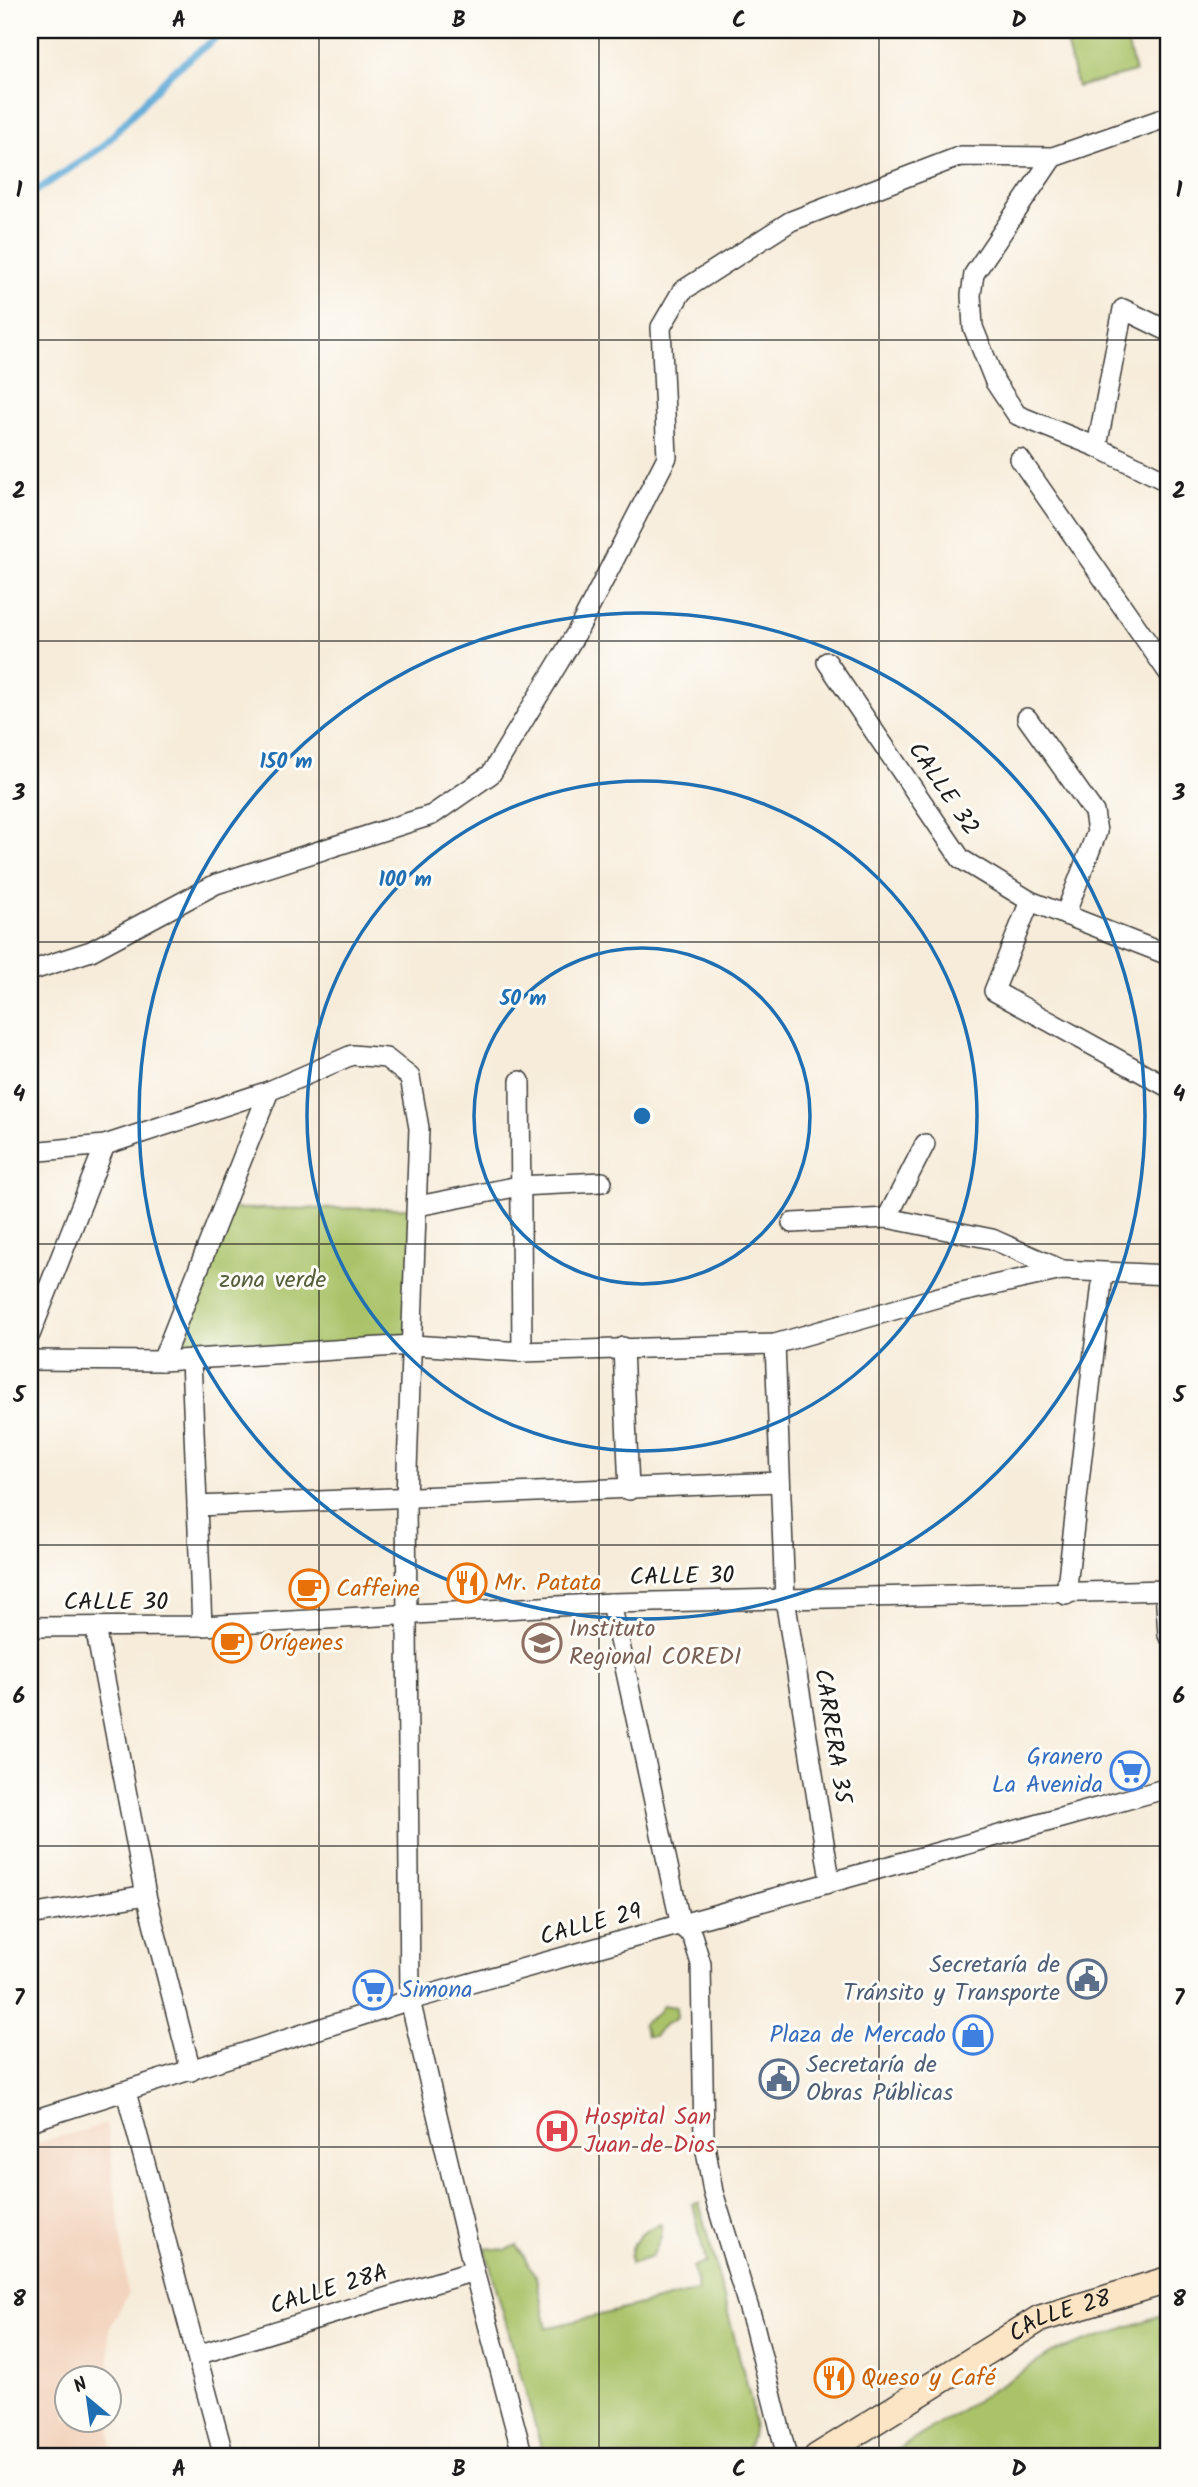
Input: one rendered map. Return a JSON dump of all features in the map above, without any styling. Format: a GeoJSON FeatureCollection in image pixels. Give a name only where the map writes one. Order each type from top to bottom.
{"type":"FeatureCollection","features":[{"type":"Feature","properties":{"kind":"main road","name":"CALLE 28"},"geometry":{"type":"LineString","coordinates":[[817,2457],[1039,2319],[1168,2280]]}},
{"type":"Feature","properties":{"kind":"street"},"geometry":{"type":"LineString","coordinates":[[30,971],[91,951],[216,884],[432,815],[491,774],[577,632],[667,457],[661,327],[682,291],[791,221],[961,156],[1053,157],[1168,117]]}},
{"type":"Feature","properties":{"kind":"street"},"geometry":{"type":"LineString","coordinates":[[1053,157],[974,274],[971,295],[973,327],[995,382],[1017,415],[1097,447],[1168,482]]}},
{"type":"Feature","properties":{"kind":"street"},"geometry":{"type":"LineString","coordinates":[[1097,447],[1123,309],[1168,331]]}},
{"type":"Feature","properties":{"kind":"street"},"geometry":{"type":"LineString","coordinates":[[1020,459],[1168,672]]}},
{"type":"Feature","properties":{"kind":"street","name":"CALLE 32"},"geometry":{"type":"LineString","coordinates":[[827,662],[961,859],[1030,901],[1168,955]]}},
{"type":"Feature","properties":{"kind":"street"},"geometry":{"type":"LineString","coordinates":[[1027,719],[1094,812],[1097,832],[1065,915]]}},
{"type":"Feature","properties":{"kind":"street"},"geometry":{"type":"LineString","coordinates":[[1030,901],[994,991],[1168,1087]]}},
{"type":"Feature","properties":{"kind":"street"},"geometry":{"type":"LineString","coordinates":[[30,1152],[105,1145],[270,1091],[352,1055],[387,1058],[410,1077],[419,1128],[406,1498],[411,2000],[474,2271],[523,2457]]}},
{"type":"Feature","properties":{"kind":"street"},"geometry":{"type":"LineString","coordinates":[[520,1081],[522,1352]]}},
{"type":"Feature","properties":{"kind":"street"},"geometry":{"type":"LineString","coordinates":[[162,1361],[270,1091]]}},
{"type":"Feature","properties":{"kind":"street"},"geometry":{"type":"LineString","coordinates":[[887,1218],[925,1144]]}},
{"type":"Feature","properties":{"kind":"street"},"geometry":{"type":"LineString","coordinates":[[30,1335],[105,1145]]}},
{"type":"Feature","properties":{"kind":"street"},"geometry":{"type":"LineString","coordinates":[[418,1206],[519,1186],[602,1182]]}},
{"type":"Feature","properties":{"kind":"street"},"geometry":{"type":"LineString","coordinates":[[792,1223],[887,1218],[992,1239],[1062,1270]]}},
{"type":"Feature","properties":{"kind":"street"},"geometry":{"type":"LineString","coordinates":[[30,1360],[162,1361],[412,1345],[522,1352],[623,1347],[775,1345],[939,1297],[1062,1270],[1168,1275]]}},
{"type":"Feature","properties":{"kind":"street"},"geometry":{"type":"LineString","coordinates":[[1066,1595],[1104,1274]]}},
{"type":"Feature","properties":{"kind":"street","name":"CARRERA 35"},"geometry":{"type":"LineString","coordinates":[[775,1345],[786,1599],[830,1880]]}},
{"type":"Feature","properties":{"kind":"street"},"geometry":{"type":"LineString","coordinates":[[623,1347],[629,1490]]}},
{"type":"Feature","properties":{"kind":"street"},"geometry":{"type":"LineString","coordinates":[[191,1359],[202,1626]]}},
{"type":"Feature","properties":{"kind":"street"},"geometry":{"type":"LineString","coordinates":[[197,1506],[780,1482]]}},
{"type":"Feature","properties":{"kind":"street"},"geometry":{"type":"LineString","coordinates":[[1167,1590],[1168,1636]]}},
{"type":"Feature","properties":{"kind":"street","name":"CALLE 30"},"geometry":{"type":"LineString","coordinates":[[30,1627],[202,1626],[611,1603],[1066,1595],[1167,1590]]}},
{"type":"Feature","properties":{"kind":"street"},"geometry":{"type":"LineString","coordinates":[[611,1603],[681,1926],[692,1935],[701,1964],[704,2139],[713,2192],[754,2325],[788,2457]]}},
{"type":"Feature","properties":{"kind":"street"},"geometry":{"type":"LineString","coordinates":[[94,1627],[146,1895],[191,2071]]}},
{"type":"Feature","properties":{"kind":"street","name":"CALLE 29"},"geometry":{"type":"LineString","coordinates":[[30,2121],[411,2000],[681,1926],[830,1880],[1168,1788]]}},
{"type":"Feature","properties":{"kind":"street"},"geometry":{"type":"LineString","coordinates":[[30,1915],[146,1895]]}},
{"type":"Feature","properties":{"kind":"street"},"geometry":{"type":"LineString","coordinates":[[126,2092],[224,2457]]}},
{"type":"Feature","properties":{"kind":"street","name":"CALLE 28A"},"geometry":{"type":"LineString","coordinates":[[197,2355],[474,2271]]}},
{"type":"Feature","properties":{"kind":"shaded area"},"geometry":{"type":"Polygon","coordinates":[[[107,2124],[128,2294],[109,2330],[110,2364],[52,2364],[52,2434],[111,2434],[111,2457],[30,2457],[30,2145],[107,2124]]]}},
{"type":"Feature","properties":{"kind":"green space"},"geometry":{"type":"Polygon","coordinates":[[[1063,30],[1124,30],[1135,72],[1077,87],[1063,30]]]}},
{"type":"Feature","properties":{"kind":"green space","name":"zona verde"},"geometry":{"type":"Polygon","coordinates":[[[413,1208],[410,1341],[166,1357],[224,1209],[413,1208]]]}},
{"type":"Feature","properties":{"kind":"green space"},"geometry":{"type":"Polygon","coordinates":[[[663,2005],[676,2007],[677,2018],[663,2026],[654,2036],[647,2036],[642,2024],[657,2014],[663,2005]]]}},
{"type":"Feature","properties":{"kind":"green space"},"geometry":{"type":"Polygon","coordinates":[[[699,2203],[752,2405],[752,2437],[746,2451],[740,2457],[544,2457],[485,2248],[507,2250],[517,2245],[536,2277],[547,2328],[698,2291],[693,2267],[706,2263],[693,2204],[699,2203]]]}},
{"type":"Feature","properties":{"kind":"green space"},"geometry":{"type":"Polygon","coordinates":[[[661,2224],[662,2234],[652,2257],[630,2264],[634,2243],[643,2233],[661,2224]]]}},
{"type":"Feature","properties":{"kind":"green space"},"geometry":{"type":"Polygon","coordinates":[[[1168,2313],[1168,2438],[1141,2457],[886,2457],[1052,2353],[1168,2313]]]}},
{"type":"Feature","properties":{"kind":"waterway"},"geometry":{"type":"LineString","coordinates":[[30,195],[102,147],[172,72],[226,30]]}},
{"type":"Feature","properties":{"kind":"place","name":"Mr. Patata"},"geometry":{"type":"Point","coordinates":[467,1583]}},
{"type":"Feature","properties":{"kind":"place","name":"Caffeine"},"geometry":{"type":"Point","coordinates":[309,1589]}},
{"type":"Feature","properties":{"kind":"place","name":"Orígenes"},"geometry":{"type":"Point","coordinates":[232,1643]}},
{"type":"Feature","properties":{"kind":"place","name":"Instituto Regional COREDI"},"geometry":{"type":"Point","coordinates":[542,1643]}},
{"type":"Feature","properties":{"kind":"place","name":"Granero La Avenida"},"geometry":{"type":"Point","coordinates":[1130,1771]}},
{"type":"Feature","properties":{"kind":"place","name":"Secretaría de Tránsito y Transporte"},"geometry":{"type":"Point","coordinates":[1087,1979]}},
{"type":"Feature","properties":{"kind":"place","name":"Simona"},"geometry":{"type":"Point","coordinates":[373,1990]}},
{"type":"Feature","properties":{"kind":"place","name":"Plaza de Mercado"},"geometry":{"type":"Point","coordinates":[973,2035]}},
{"type":"Feature","properties":{"kind":"place","name":"Secretaría de Obras Públicas"},"geometry":{"type":"Point","coordinates":[779,2079]}},
{"type":"Feature","properties":{"kind":"place","name":"Hospital San Juan de Dios"},"geometry":{"type":"Point","coordinates":[557,2131]}},
{"type":"Feature","properties":{"kind":"place","name":"Queso y Café"},"geometry":{"type":"Point","coordinates":[834,2378]}}]}
